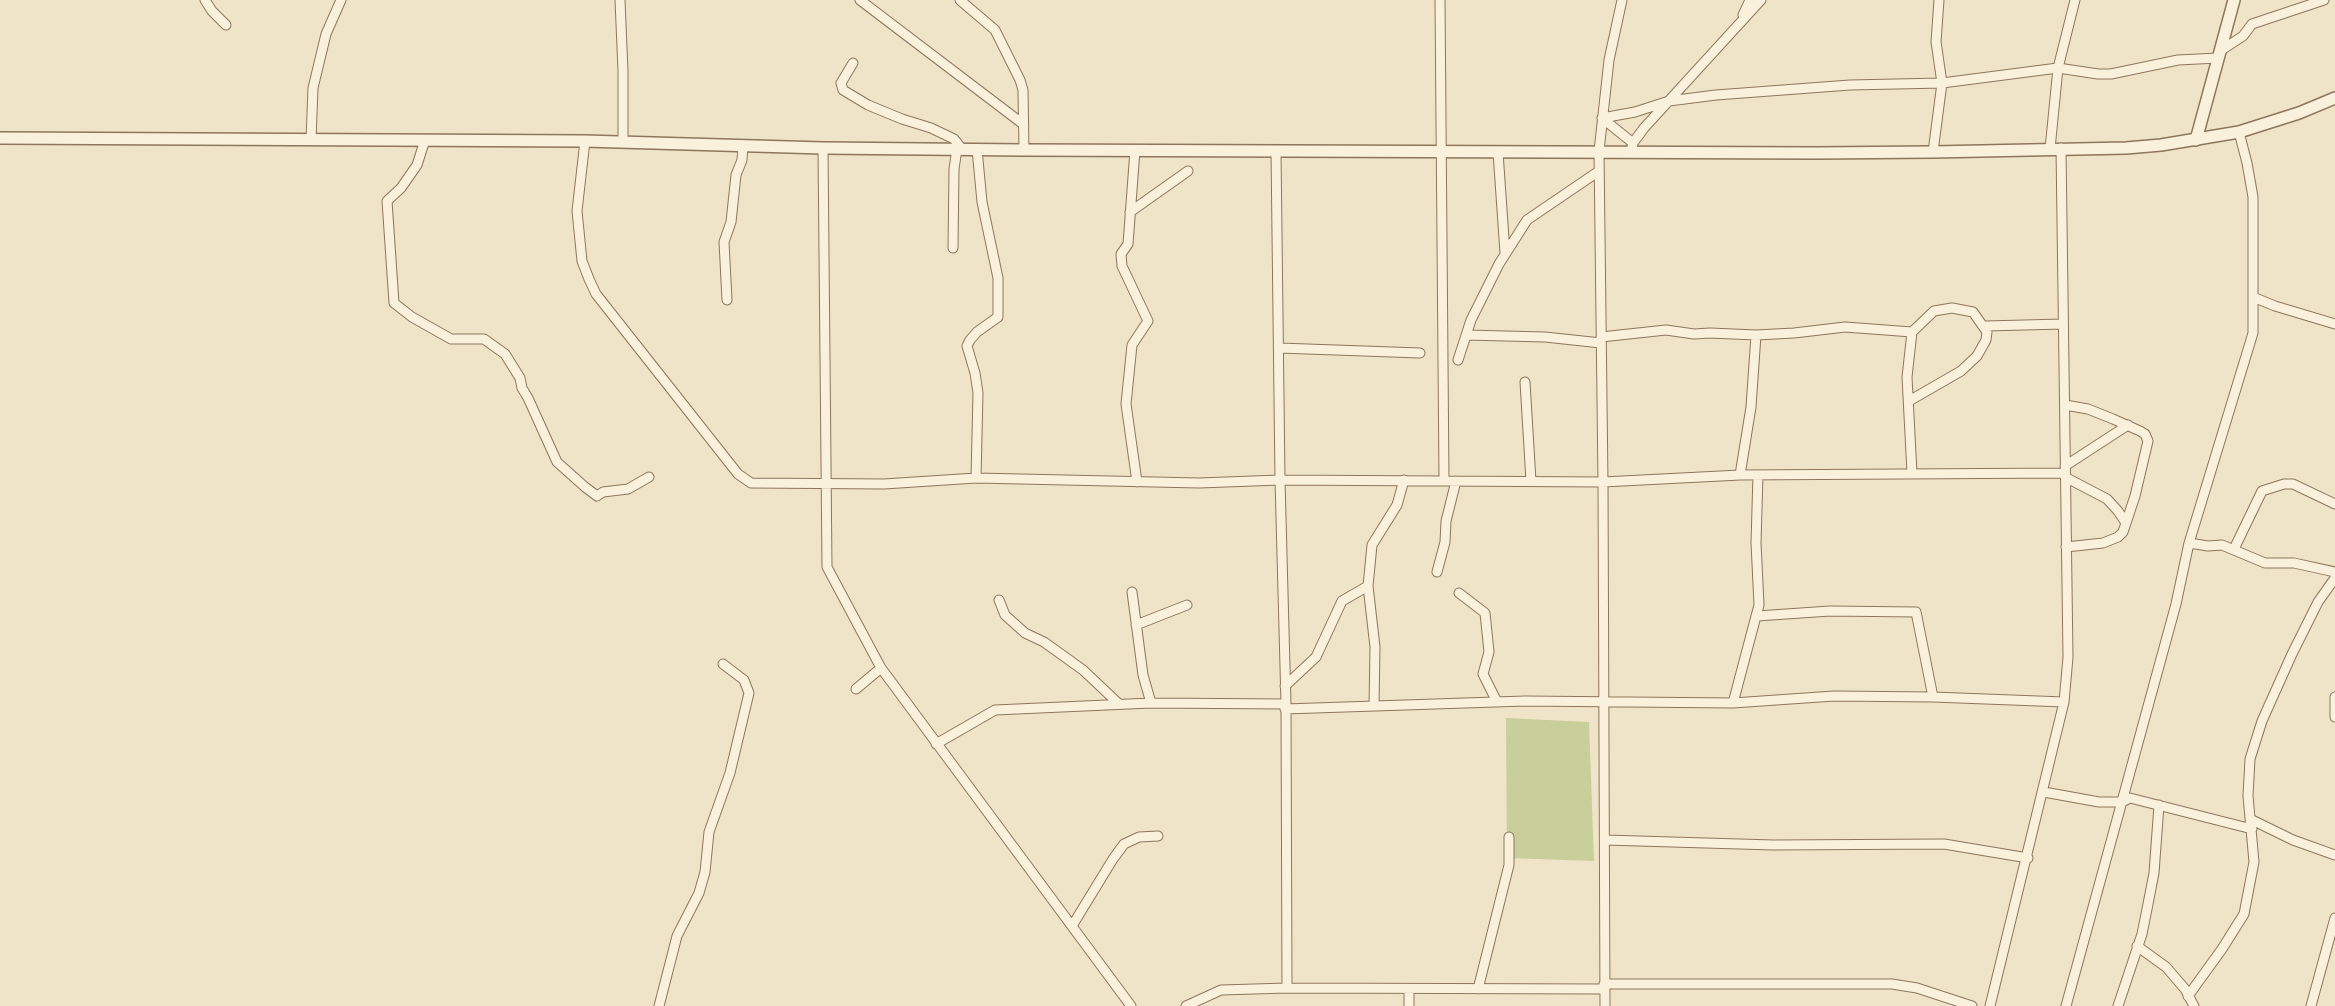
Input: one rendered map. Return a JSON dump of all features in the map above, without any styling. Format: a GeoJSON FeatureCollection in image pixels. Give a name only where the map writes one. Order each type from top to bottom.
{"type":"FeatureCollection","features":[{"type":"Feature","properties":{"kind":"street"},"geometry":{"type":"LineString","coordinates":[[205,0],[212,11],[226,25]]}},
{"type":"Feature","properties":{"kind":"street"},"geometry":{"type":"LineString","coordinates":[[311,140],[313,88],[326,34],[341,0]]}},
{"type":"Feature","properties":{"kind":"street"},"geometry":{"type":"LineString","coordinates":[[620,0],[623,71],[622,142]]}},
{"type":"Feature","properties":{"kind":"street"},"geometry":{"type":"LineString","coordinates":[[860,0],[1023,124]]}},
{"type":"Feature","properties":{"kind":"street"},"geometry":{"type":"LineString","coordinates":[[960,0],[1000,36],[1004,50],[1020,80],[1024,150]]}},
{"type":"Feature","properties":{"kind":"street"},"geometry":{"type":"LineString","coordinates":[[1440,0],[1443,152],[1444,480]]}},
{"type":"Feature","properties":{"kind":"street"},"geometry":{"type":"LineString","coordinates":[[1605,1006],[1602,701],[1603,482],[1599,151],[1609,60],[1622,0]]}},
{"type":"Feature","properties":{"kind":"street"},"geometry":{"type":"LineString","coordinates":[[1738,24],[1750,0]]}},
{"type":"Feature","properties":{"kind":"street"},"geometry":{"type":"LineString","coordinates":[[1632,147],[1669,101],[1761,0]]}},
{"type":"Feature","properties":{"kind":"street"},"geometry":{"type":"LineString","coordinates":[[1933,152],[1942,83],[1936,42],[1939,0]]}},
{"type":"Feature","properties":{"kind":"street"},"geometry":{"type":"LineString","coordinates":[[1990,1006],[2044,792],[2064,702],[2068,657],[2063,324],[2055,149],[2058,68],[2075,0]]}},
{"type":"Feature","properties":{"kind":"street"},"geometry":{"type":"LineString","coordinates":[[2196,140],[2234,0]]}},
{"type":"Feature","properties":{"kind":"street"},"geometry":{"type":"LineString","coordinates":[[1602,118],[1635,112],[1669,101],[1801,88],[1942,83],[2058,68],[2111,74],[2178,60],[2218,55],[2243,36],[2252,24],[2324,0]]}},
{"type":"Feature","properties":{"kind":"street"},"geometry":{"type":"LineString","coordinates":[[853,63],[840,83],[843,90],[894,116],[954,139],[959,149],[954,168],[953,248]]}},
{"type":"Feature","properties":{"kind":"street"},"geometry":{"type":"LineString","coordinates":[[0,138],[585,141],[823,148],[1024,150],[1498,152],[1599,151],[1632,147],[1816,154],[1933,152],[2126,148],[2196,140],[2239,132],[2299,113],[2335,98]]}},
{"type":"Feature","properties":{"kind":"street"},"geometry":{"type":"LineString","coordinates":[[1602,118],[1632,147]]}},
{"type":"Feature","properties":{"kind":"street"},"geometry":{"type":"LineString","coordinates":[[2066,1006],[2176,604],[2189,542],[2250,343],[2254,322],[2253,197],[2248,163],[2239,132]]}},
{"type":"Feature","properties":{"kind":"street"},"geometry":{"type":"LineString","coordinates":[[425,140],[417,165],[401,188],[387,201],[394,302],[412,317],[452,339],[484,339],[505,354],[520,378],[522,388],[557,462],[585,488],[597,496],[603,492],[628,489],[649,477]]}},
{"type":"Feature","properties":{"kind":"street"},"geometry":{"type":"LineString","coordinates":[[585,141],[577,211],[582,261],[596,294],[738,474],[751,483],[884,484],[976,478],[1199,483],[1280,480],[1603,482],[1740,475],[2065,472],[2107,499],[2118,510],[2126,523]]}},
{"type":"Feature","properties":{"kind":"street"},"geometry":{"type":"LineString","coordinates":[[727,300],[724,242],[731,222],[736,176],[742,160],[743,146]]}},
{"type":"Feature","properties":{"kind":"street"},"geometry":{"type":"LineString","coordinates":[[823,148],[827,567],[881,668],[1132,1006]]}},
{"type":"Feature","properties":{"kind":"street"},"geometry":{"type":"LineString","coordinates":[[976,478],[978,393],[975,373],[967,346],[977,332],[998,317],[998,278],[982,202],[977,149]]}},
{"type":"Feature","properties":{"kind":"street"},"geometry":{"type":"LineString","coordinates":[[1135,150],[1128,244],[1121,254],[1122,266],[1148,321],[1132,346],[1126,404],[1137,482]]}},
{"type":"Feature","properties":{"kind":"street"},"geometry":{"type":"LineString","coordinates":[[1276,151],[1280,480],[1285,686],[1286,988]]}},
{"type":"Feature","properties":{"kind":"street"},"geometry":{"type":"LineString","coordinates":[[1498,152],[1506,253]]}},
{"type":"Feature","properties":{"kind":"street"},"geometry":{"type":"LineString","coordinates":[[1130,212],[1188,171]]}},
{"type":"Feature","properties":{"kind":"street"},"geometry":{"type":"LineString","coordinates":[[1458,360],[1475,312],[1506,253],[1527,220],[1599,172]]}},
{"type":"Feature","properties":{"kind":"street"},"geometry":{"type":"LineString","coordinates":[[2253,297],[2335,324]]}},
{"type":"Feature","properties":{"kind":"street"},"geometry":{"type":"LineString","coordinates":[[1909,401],[1968,366],[1977,356],[1986,340],[1987,332],[1973,312],[1952,308],[1934,311],[1912,332],[1907,377],[1912,473]]}},
{"type":"Feature","properties":{"kind":"street"},"geometry":{"type":"LineString","coordinates":[[1984,326],[2063,324]]}},
{"type":"Feature","properties":{"kind":"street"},"geometry":{"type":"LineString","coordinates":[[1466,335],[1601,340],[1666,330],[1694,334],[1756,335],[1794,334],[1845,327],[1912,332]]}},
{"type":"Feature","properties":{"kind":"street"},"geometry":{"type":"LineString","coordinates":[[1740,475],[1752,407],[1756,335]]}},
{"type":"Feature","properties":{"kind":"street"},"geometry":{"type":"LineString","coordinates":[[1278,348],[1420,352]]}},
{"type":"Feature","properties":{"kind":"street"},"geometry":{"type":"LineString","coordinates":[[1525,382],[1531,481]]}},
{"type":"Feature","properties":{"kind":"street"},"geometry":{"type":"LineString","coordinates":[[2065,405],[2088,409],[2128,425],[2144,434],[2148,441],[2123,532],[2113,540],[2090,546],[2066,547]]}},
{"type":"Feature","properties":{"kind":"street"},"geometry":{"type":"LineString","coordinates":[[2065,472],[2128,425]]}},
{"type":"Feature","properties":{"kind":"street"},"geometry":{"type":"LineString","coordinates":[[1732,703],[1759,605],[1756,543],[1758,475]]}},
{"type":"Feature","properties":{"kind":"street"},"geometry":{"type":"LineString","coordinates":[[1374,706],[1375,647],[1368,586],[1372,545],[1397,505],[1404,480]]}},
{"type":"Feature","properties":{"kind":"street"},"geometry":{"type":"LineString","coordinates":[[1437,572],[1444,542],[1446,521],[1456,480]]}},
{"type":"Feature","properties":{"kind":"street"},"geometry":{"type":"LineString","coordinates":[[2234,549],[2262,492],[2284,484],[2293,484],[2335,504]]}},
{"type":"Feature","properties":{"kind":"street"},"geometry":{"type":"LineString","coordinates":[[2189,542],[2208,546],[2222,545],[2265,562],[2294,563],[2335,572]]}},
{"type":"Feature","properties":{"kind":"street"},"geometry":{"type":"LineString","coordinates":[[2188,996],[2222,949],[2244,914],[2254,862],[2248,776],[2250,759],[2262,721],[2311,614],[2335,578]]}},
{"type":"Feature","properties":{"kind":"street"},"geometry":{"type":"LineString","coordinates":[[1285,686],[1316,657],[1342,601],[1368,586]]}},
{"type":"Feature","properties":{"kind":"street"},"geometry":{"type":"LineString","coordinates":[[1132,592],[1143,675],[1150,703]]}},
{"type":"Feature","properties":{"kind":"street"},"geometry":{"type":"LineString","coordinates":[[1459,593],[1485,613],[1489,652],[1483,674],[1497,702]]}},
{"type":"Feature","properties":{"kind":"street"},"geometry":{"type":"LineString","coordinates":[[998,600],[1004,615],[1025,632],[1044,642],[1083,670],[1119,704]]}},
{"type":"Feature","properties":{"kind":"street"},"geometry":{"type":"LineString","coordinates":[[1136,625],[1187,605]]}},
{"type":"Feature","properties":{"kind":"street"},"geometry":{"type":"LineString","coordinates":[[1757,616],[1830,611],[1916,612],[1933,696]]}},
{"type":"Feature","properties":{"kind":"street"},"geometry":{"type":"LineString","coordinates":[[659,1006],[677,936],[699,894],[706,872],[709,832],[730,773],[749,693],[744,680],[723,664]]}},
{"type":"Feature","properties":{"kind":"street"},"geometry":{"type":"LineString","coordinates":[[856,689],[881,668]]}},
{"type":"Feature","properties":{"kind":"street"},"geometry":{"type":"LineString","coordinates":[[936,744],[995,710],[1119,704],[1374,706],[1602,701],[1732,703],[1834,696],[1933,696],[2064,702]]}},
{"type":"Feature","properties":{"kind":"street"},"geometry":{"type":"LineString","coordinates":[[2335,697],[2335,717]]}},
{"type":"Feature","properties":{"kind":"street"},"geometry":{"type":"LineString","coordinates":[[2044,792],[2092,801],[2122,802],[2130,798],[2252,829]]}},
{"type":"Feature","properties":{"kind":"street"},"geometry":{"type":"LineString","coordinates":[[2118,1006],[2137,946],[2152,884],[2159,805]]}},
{"type":"Feature","properties":{"kind":"street"},"geometry":{"type":"LineString","coordinates":[[2250,819],[2293,840],[2335,855]]}},
{"type":"Feature","properties":{"kind":"street"},"geometry":{"type":"LineString","coordinates":[[1072,926],[1124,844],[1139,837],[1158,836]]}},
{"type":"Feature","properties":{"kind":"street"},"geometry":{"type":"LineString","coordinates":[[1478,989],[1509,865],[1509,837]]}},
{"type":"Feature","properties":{"kind":"street"},"geometry":{"type":"LineString","coordinates":[[1604,840],[1773,845],[1944,844],[2028,858]]}},
{"type":"Feature","properties":{"kind":"street"},"geometry":{"type":"LineString","coordinates":[[2311,1006],[2335,918]]}},
{"type":"Feature","properties":{"kind":"street"},"geometry":{"type":"LineString","coordinates":[[2137,946],[2166,967],[2194,1006]]}},
{"type":"Feature","properties":{"kind":"street"},"geometry":{"type":"LineString","coordinates":[[1186,1006],[1221,990],[1892,984],[1917,988],[1972,1006]]}},
{"type":"Feature","properties":{"kind":"street"},"geometry":{"type":"LineString","coordinates":[[1409,989],[1409,1006]]}},
{"type":"Feature","properties":{"kind":"green space"},"geometry":{"type":"Polygon","coordinates":[[[1506,718],[1589,722],[1594,861],[1507,858],[1506,718]]]}}]}
